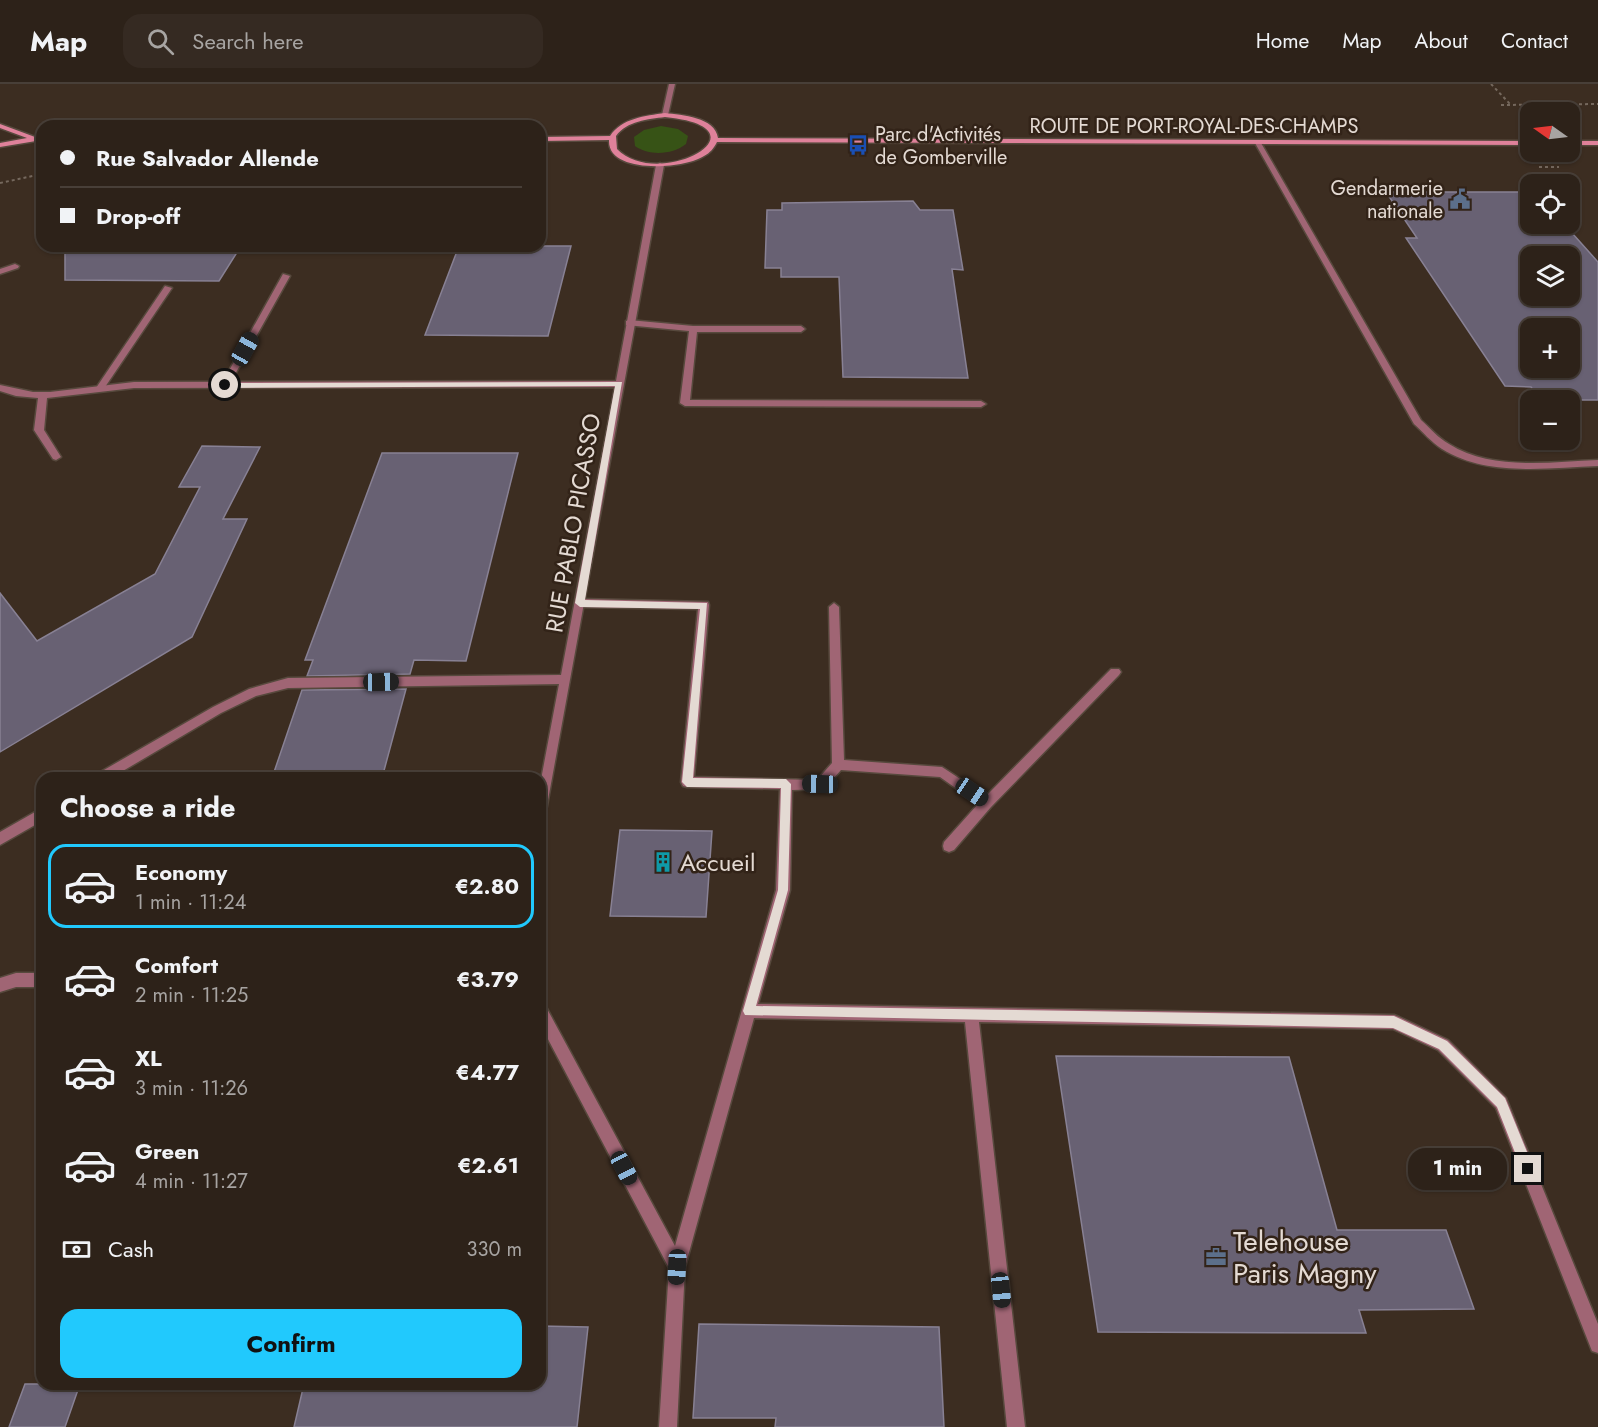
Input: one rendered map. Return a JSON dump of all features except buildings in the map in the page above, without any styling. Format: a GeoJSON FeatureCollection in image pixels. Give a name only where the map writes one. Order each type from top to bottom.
{"type":"FeatureCollection","features":[{"type":"Feature","properties":{"kind":"main road"},"geometry":{"type":"LineString","coordinates":[[665,116],[691,118],[701,122],[714,134],[711,148],[691,160],[660,165],[646,164],[622,157],[612,145],[615,132],[630,122],[665,116]]}},
{"type":"Feature","properties":{"kind":"main road"},"geometry":{"type":"LineString","coordinates":[[0,126],[32,138]]}},
{"type":"Feature","properties":{"kind":"main road"},"geometry":{"type":"LineString","coordinates":[[0,145],[36,138]]}},
{"type":"Feature","properties":{"kind":"main road"},"geometry":{"type":"LineString","coordinates":[[546,139],[612,138]]}},
{"type":"Feature","properties":{"kind":"main road","name":"ROUTE DE PORT-ROYAL-DES-CHAMPS"},"geometry":{"type":"LineString","coordinates":[[714,140],[1520,143]]}},
{"type":"Feature","properties":{"kind":"main road"},"geometry":{"type":"LineString","coordinates":[[1580,143],[1598,143]]}},
{"type":"Feature","properties":{"kind":"street"},"geometry":{"type":"LineString","coordinates":[[665,116],[672,84]]}},
{"type":"Feature","properties":{"kind":"street"},"geometry":{"type":"LineString","coordinates":[[1258,143],[1417,422],[1445,447],[1464,456],[1504,464],[1598,463]]}},
{"type":"Feature","properties":{"kind":"street","name":"RUE PABLO PICASSO"},"geometry":{"type":"LineString","coordinates":[[546,786],[629,323],[660,165]]}},
{"type":"Feature","properties":{"kind":"street"},"geometry":{"type":"LineString","coordinates":[[0,272],[15,266]]}},
{"type":"Feature","properties":{"kind":"street"},"geometry":{"type":"LineString","coordinates":[[225,385],[286,276]]}},
{"type":"Feature","properties":{"kind":"street"},"geometry":{"type":"LineString","coordinates":[[100,388],[168,288]]}},
{"type":"Feature","properties":{"kind":"street"},"geometry":{"type":"LineString","coordinates":[[629,323],[693,329],[801,329]]}},
{"type":"Feature","properties":{"kind":"street"},"geometry":{"type":"LineString","coordinates":[[693,329],[685,403],[981,404]]}},
{"type":"Feature","properties":{"kind":"street"},"geometry":{"type":"LineString","coordinates":[[0,388],[10,392],[44,396],[130,385],[619,384]]}},
{"type":"Feature","properties":{"kind":"street"},"geometry":{"type":"LineString","coordinates":[[44,396],[39,430],[56,456]]}},
{"type":"Feature","properties":{"kind":"street"},"geometry":{"type":"LineString","coordinates":[[580,603],[704,605],[687,782],[786,784],[820,784],[838,765],[834,607]]}},
{"type":"Feature","properties":{"kind":"street"},"geometry":{"type":"LineString","coordinates":[[949,846],[987,803],[1115,672]]}},
{"type":"Feature","properties":{"kind":"street"},"geometry":{"type":"LineString","coordinates":[[111,772],[217,710],[253,692],[288,683],[566,679]]}},
{"type":"Feature","properties":{"kind":"street"},"geometry":{"type":"LineString","coordinates":[[838,765],[942,772],[987,803]]}},
{"type":"Feature","properties":{"kind":"street"},"geometry":{"type":"LineString","coordinates":[[668,1427],[677,1267],[783,890],[786,784]]}},
{"type":"Feature","properties":{"kind":"street"},"geometry":{"type":"LineString","coordinates":[[0,838],[36,817]]}},
{"type":"Feature","properties":{"kind":"street"},"geometry":{"type":"LineString","coordinates":[[0,985],[16,980],[36,980]]}},
{"type":"Feature","properties":{"kind":"street"},"geometry":{"type":"LineString","coordinates":[[749,1011],[1394,1022],[1443,1045],[1501,1102],[1598,1345]]}},
{"type":"Feature","properties":{"kind":"street"},"geometry":{"type":"LineString","coordinates":[[971,1015],[1016,1427]]}},
{"type":"Feature","properties":{"kind":"street"},"geometry":{"type":"LineString","coordinates":[[546,1021],[677,1267]]}},
{"type":"Feature","properties":{"kind":"path"},"geometry":{"type":"LineString","coordinates":[[1491,84],[1511,105]]}},
{"type":"Feature","properties":{"kind":"path"},"geometry":{"type":"LineString","coordinates":[[1501,105],[1598,104]]}},
{"type":"Feature","properties":{"kind":"path"},"geometry":{"type":"LineString","coordinates":[[0,183],[36,175]]}},
{"type":"Feature","properties":{"kind":"green space"},"geometry":{"type":"Polygon","coordinates":[[[661,126],[678,129],[688,136],[686,144],[680,148],[660,153],[635,146],[634,137],[644,130],[661,126]]]}},
{"type":"Feature","properties":{"kind":"place","name":"Parc d'Activités de Gomberville"},"geometry":{"type":"Point","coordinates":[858,145]}},
{"type":"Feature","properties":{"kind":"place","name":"Gendarmerie nationale"},"geometry":{"type":"Point","coordinates":[1460,199]}},
{"type":"Feature","properties":{"kind":"place","name":"Accueil"},"geometry":{"type":"Point","coordinates":[663,862]}},
{"type":"Feature","properties":{"kind":"place","name":"Telehouse Paris Magny"},"geometry":{"type":"Point","coordinates":[1216,1257]}},
{"type":"Feature","properties":{"kind":"route"},"geometry":{"type":"LineString","coordinates":[[225,385],[619,384],[580,603],[704,605],[687,782],[786,784],[783,890],[749,1011],[1394,1022],[1443,1045],[1501,1102],[1528,1169]]}}]}
